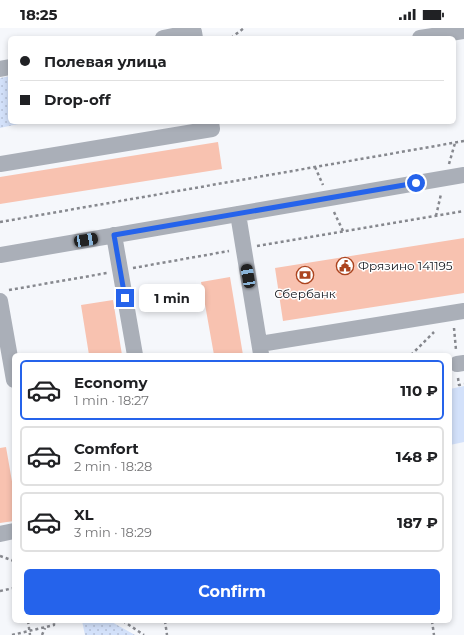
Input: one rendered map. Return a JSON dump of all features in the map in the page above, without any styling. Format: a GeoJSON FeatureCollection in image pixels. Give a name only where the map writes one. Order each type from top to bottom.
{"type":"FeatureCollection","features":[{"type":"Feature","properties":{"kind":"street"},"geometry":{"type":"LineString","coordinates":[[433,36],[464,31]]}},
{"type":"Feature","properties":{"kind":"street"},"geometry":{"type":"LineString","coordinates":[[173,36],[194,32],[195,36]]}},
{"type":"Feature","properties":{"kind":"street"},"geometry":{"type":"LineString","coordinates":[[0,164],[212,129],[211,124]]}},
{"type":"Feature","properties":{"kind":"street"},"geometry":{"type":"LineString","coordinates":[[0,255],[464,175]]}},
{"type":"Feature","properties":{"kind":"street"},"geometry":{"type":"LineString","coordinates":[[238,214],[261,350],[458,312]]}},
{"type":"Feature","properties":{"kind":"street"},"geometry":{"type":"LineString","coordinates":[[114,235],[135,353]]}},
{"type":"Feature","properties":{"kind":"street"},"geometry":{"type":"LineString","coordinates":[[0,300],[12,369]]}},
{"type":"Feature","properties":{"kind":"street"},"geometry":{"type":"LineString","coordinates":[[0,534],[12,531]]}},
{"type":"Feature","properties":{"kind":"path"},"geometry":{"type":"LineString","coordinates":[[234,36],[244,28]]}},
{"type":"Feature","properties":{"kind":"path"},"geometry":{"type":"LineString","coordinates":[[0,222],[464,141]]}},
{"type":"Feature","properties":{"kind":"path"},"geometry":{"type":"LineString","coordinates":[[413,353],[458,312]]}},
{"type":"Feature","properties":{"kind":"path"},"geometry":{"type":"LineString","coordinates":[[459,385],[464,384]]}},
{"type":"Feature","properties":{"kind":"path"},"geometry":{"type":"LineString","coordinates":[[0,556],[12,559]]}},
{"type":"Feature","properties":{"kind":"path"},"geometry":{"type":"LineString","coordinates":[[0,591],[12,588]]}},
{"type":"Feature","properties":{"kind":"path"},"geometry":{"type":"LineString","coordinates":[[28,623],[30,635]]}},
{"type":"Feature","properties":{"kind":"path"},"geometry":{"type":"LineString","coordinates":[[12,635],[54,625],[54,623]]}},
{"type":"Feature","properties":{"kind":"path"},"geometry":{"type":"LineString","coordinates":[[126,623],[144,635]]}},
{"type":"Feature","properties":{"kind":"path"},"geometry":{"type":"LineString","coordinates":[[165,623],[167,635]]}},
{"type":"Feature","properties":{"kind":"path"},"geometry":{"type":"LineString","coordinates":[[432,623],[434,635]]}},
{"type":"Feature","properties":{"kind":"path"},"geometry":{"type":"LineString","coordinates":[[42,635],[46,627]]}},
{"type":"Feature","properties":{"kind":"shaded area"},"geometry":{"type":"Polygon","coordinates":[[[8,76],[8,124],[18,124],[0,128],[0,78],[8,76]]]}},
{"type":"Feature","properties":{"kind":"shaded area"},"geometry":{"type":"Polygon","coordinates":[[[464,386],[464,442],[452,445],[452,389],[464,386]]]}},
{"type":"Feature","properties":{"kind":"shaded area"},"geometry":{"type":"Polygon","coordinates":[[[82,623],[114,623],[135,635],[85,635],[82,623]]]}},
{"type":"Feature","properties":{"kind":"building"},"geometry":{"type":"Polygon","coordinates":[[[218,142],[222,169],[0,204],[0,177],[218,142]]]}},
{"type":"Feature","properties":{"kind":"building"},"geometry":{"type":"Polygon","coordinates":[[[464,238],[464,293],[283,321],[275,268],[464,238]]]}},
{"type":"Feature","properties":{"kind":"building"},"geometry":{"type":"Polygon","coordinates":[[[230,277],[243,353],[214,353],[201,282],[230,277]]]}},
{"type":"Feature","properties":{"kind":"building"},"geometry":{"type":"Polygon","coordinates":[[[113,300],[122,353],[89,353],[81,305],[113,300]]]}},
{"type":"Feature","properties":{"kind":"building"},"geometry":{"type":"Polygon","coordinates":[[[6,447],[12,482],[12,521],[0,523],[0,448],[6,447]]]}},
{"type":"Feature","properties":{"kind":"place","name":"Фрязино 141195"},"geometry":{"type":"Point","coordinates":[345,266]}},
{"type":"Feature","properties":{"kind":"place","name":"Сбербанк"},"geometry":{"type":"Point","coordinates":[305,275]}},
{"type":"Feature","properties":{"kind":"route"},"geometry":{"type":"LineString","coordinates":[[125,298],[114,235],[416,183]]}}]}
